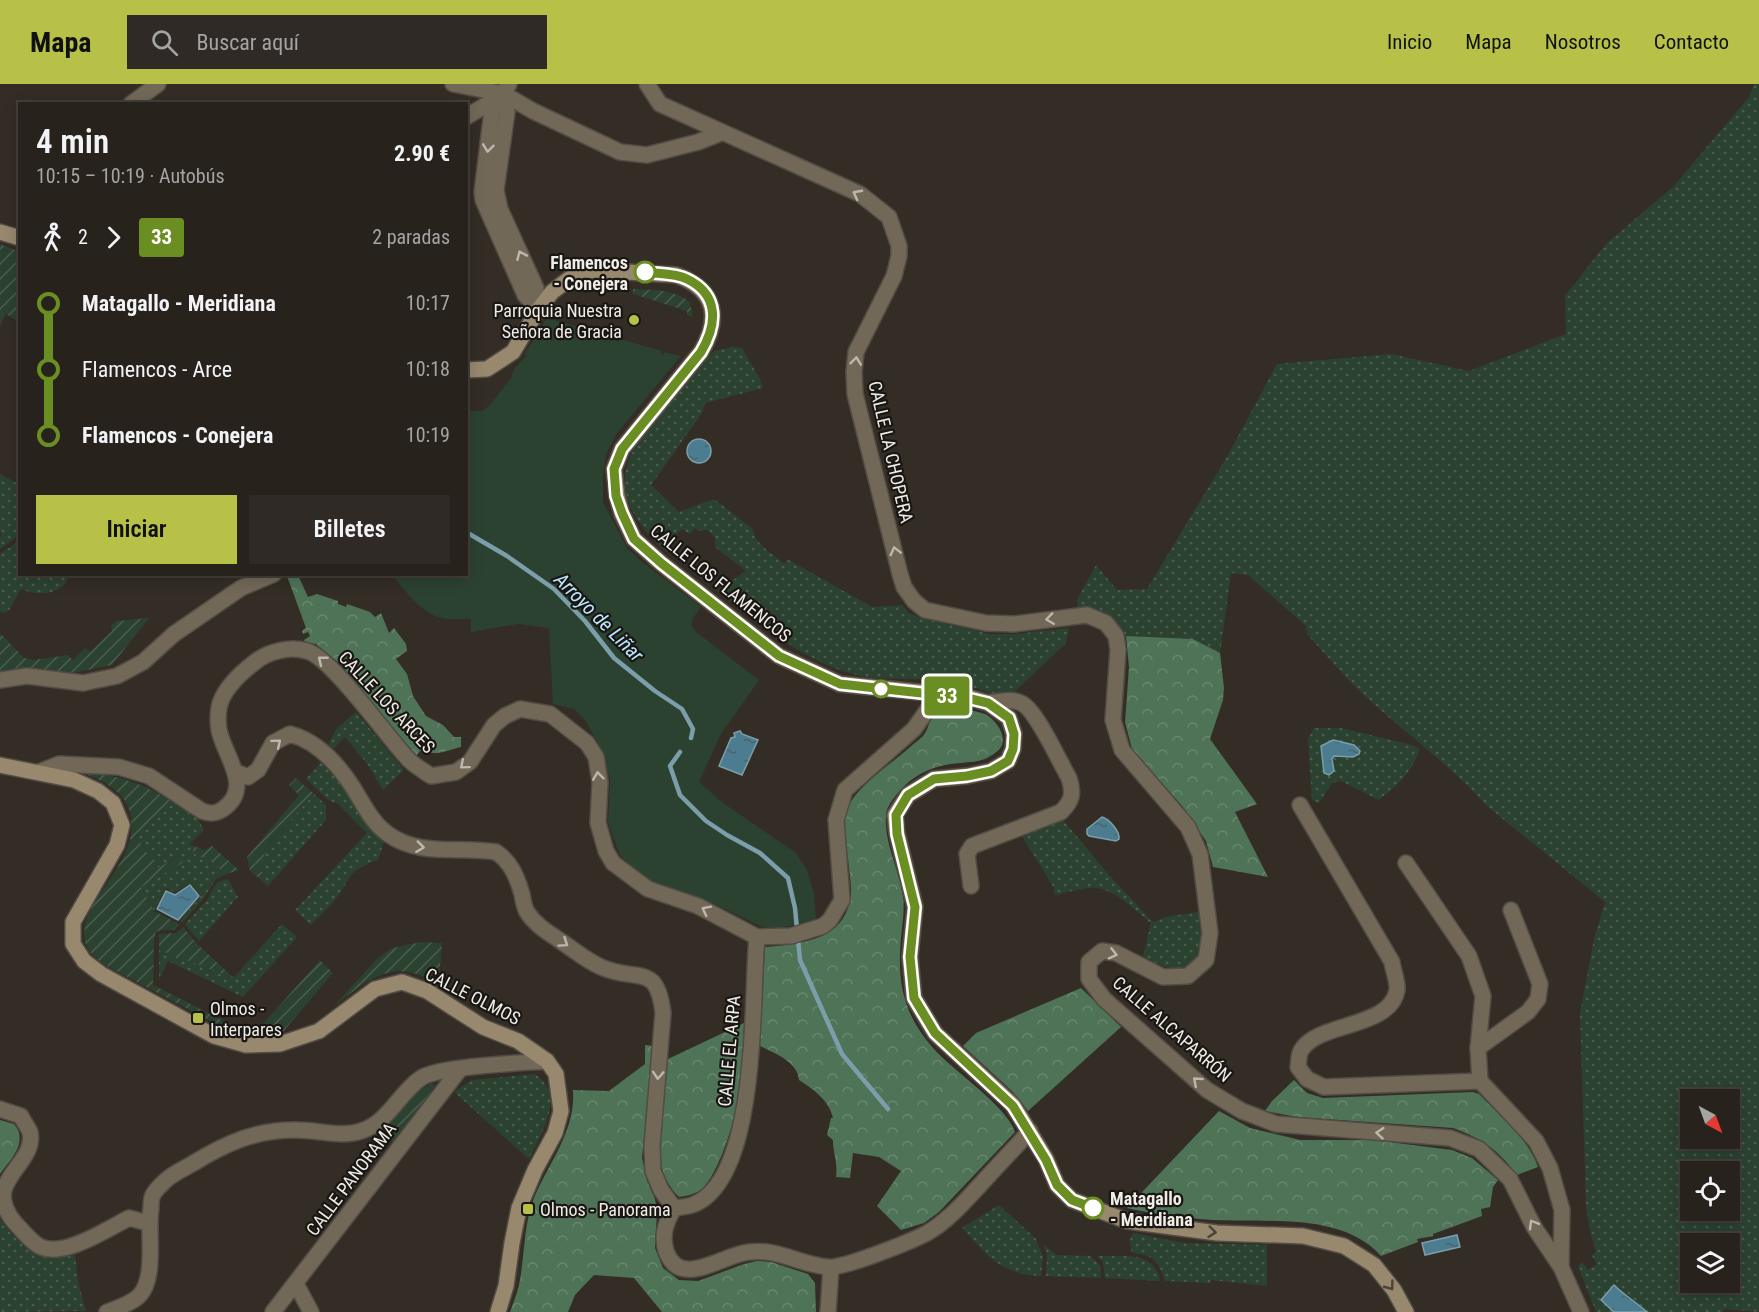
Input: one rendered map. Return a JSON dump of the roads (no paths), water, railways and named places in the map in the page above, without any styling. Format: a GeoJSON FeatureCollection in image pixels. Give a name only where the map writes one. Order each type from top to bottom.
{"type":"FeatureCollection","features":[{"type":"Feature","properties":{"kind":"street"},"geometry":{"type":"LineString","coordinates":[[134,102],[158,84]]}},
{"type":"Feature","properties":{"kind":"street"},"geometry":{"type":"LineString","coordinates":[[453,84],[507,89],[533,111],[621,152],[647,155],[698,142],[721,133]]}},
{"type":"Feature","properties":{"kind":"street","name":"CALLE LA CHOPERA"},"geometry":{"type":"LineString","coordinates":[[647,84],[660,104],[860,194],[889,217],[899,246],[894,276],[856,352],[855,394],[904,587],[914,601],[925,610],[986,623],[1014,624],[1087,615],[1106,623]]}},
{"type":"Feature","properties":{"kind":"street"},"geometry":{"type":"LineString","coordinates":[[468,116],[507,89]]}},
{"type":"Feature","properties":{"kind":"street"},"geometry":{"type":"LineString","coordinates":[[507,89],[507,112],[496,190],[500,209],[536,288],[538,310]]}},
{"type":"Feature","properties":{"kind":"street"},"geometry":{"type":"LineString","coordinates":[[0,232],[18,237]]}},
{"type":"Feature","properties":{"kind":"street","name":"CALLE LOS FLAMENCOS"},"geometry":{"type":"LineString","coordinates":[[468,369],[487,369],[513,352],[538,310],[552,292],[568,279],[593,270],[676,275],[688,279],[704,291],[714,309],[709,339],[622,449],[614,469],[616,496],[634,539],[779,656],[840,684],[967,698],[988,703]]}},
{"type":"Feature","properties":{"kind":"street"},"geometry":{"type":"LineString","coordinates":[[0,680],[27,676],[82,683],[117,676],[142,662],[174,634],[241,588],[269,576]]}},
{"type":"Feature","properties":{"kind":"street","name":"CALLE ALCAPARRÓN"},"geometry":{"type":"LineString","coordinates":[[1106,623],[1116,636],[1118,650],[1113,720],[1116,735],[1122,750],[1188,827],[1200,854],[1210,933],[1206,960],[1188,976],[1163,977],[1116,953],[1102,951],[1089,962],[1089,979],[1104,999],[1207,1090],[1256,1117],[1276,1124],[1450,1138],[1479,1149],[1510,1179],[1534,1227],[1562,1267],[1581,1312]]}},
{"type":"Feature","properties":{"kind":"street","name":"CALLE LOS ARCES"},"geometry":{"type":"LineString","coordinates":[[236,772],[219,730],[219,706],[227,690],[257,660],[283,649],[308,651],[317,655],[334,671],[411,762],[431,776],[456,772],[470,762],[494,725],[505,716],[520,709],[550,714],[587,743],[596,757],[600,783],[598,823],[606,851],[613,863],[648,889],[698,906],[762,937]]}},
{"type":"Feature","properties":{"kind":"street"},"geometry":{"type":"LineString","coordinates":[[762,937],[791,936],[816,929],[830,920],[842,900],[836,820],[845,790],[914,729],[938,695]]}},
{"type":"Feature","properties":{"kind":"street"},"geometry":{"type":"LineString","coordinates":[[971,886],[967,854],[972,846],[1061,812],[1071,802],[1073,790],[1069,778],[1034,715],[1021,703],[1007,701],[988,703]]}},
{"type":"Feature","properties":{"kind":"street"},"geometry":{"type":"LineString","coordinates":[[988,703],[1009,718],[1014,734],[1013,749],[1008,761],[991,771],[934,779],[908,795],[896,815],[896,824],[915,907],[910,957],[914,998],[935,1033],[1013,1106],[1030,1131],[1057,1185],[1072,1200],[1127,1221],[1217,1233],[1304,1236],[1344,1246],[1374,1265],[1394,1290],[1406,1312]]}},
{"type":"Feature","properties":{"kind":"street"},"geometry":{"type":"LineString","coordinates":[[39,772],[59,764],[119,767],[149,776],[202,811],[217,813],[231,803],[236,792],[236,772],[248,777],[258,770],[273,743],[290,734],[303,737],[338,766],[368,814],[388,835],[412,847],[496,852],[504,857],[517,878],[526,911],[538,926],[602,967],[647,977],[660,993],[663,1013],[652,1146],[653,1171],[661,1190],[674,1208],[665,1222],[663,1243],[670,1261],[682,1269],[699,1269],[722,1259],[748,1252],[773,1252],[831,1268],[873,1255],[927,1233],[950,1217],[1030,1131]]}},
{"type":"Feature","properties":{"kind":"street","name":"CALLE OLMOS"},"geometry":{"type":"LineString","coordinates":[[0,765],[74,780],[98,791],[113,803],[122,825],[117,845],[73,922],[73,944],[84,961],[101,974],[214,1036],[246,1045],[280,1044],[319,1031],[375,989],[402,982],[426,992],[483,1027],[518,1041],[547,1061]]}},
{"type":"Feature","properties":{"kind":"street"},"geometry":{"type":"LineString","coordinates":[[1300,805],[1392,962],[1397,990],[1391,1003],[1378,1014],[1310,1040],[1300,1051],[1298,1067],[1307,1079],[1324,1087],[1480,1081]]}},
{"type":"Feature","properties":{"kind":"street"},"geometry":{"type":"LineString","coordinates":[[1406,863],[1469,956],[1483,996],[1478,1048],[1480,1081],[1536,1141],[1550,1168],[1562,1210],[1562,1267]]}},
{"type":"Feature","properties":{"kind":"street"},"geometry":{"type":"LineString","coordinates":[[1478,1048],[1528,1012],[1538,999],[1540,984],[1511,910]]}},
{"type":"Feature","properties":{"kind":"street","name":"CALLE EL ARPA"},"geometry":{"type":"LineString","coordinates":[[674,1208],[693,1204],[710,1192],[722,1177],[735,1147],[746,1109],[762,937]]}},
{"type":"Feature","properties":{"kind":"street"},"geometry":{"type":"LineString","coordinates":[[107,1312],[139,1296],[146,1286],[150,1271],[148,1223],[153,1195],[167,1178],[226,1144],[272,1130],[338,1134],[360,1132],[379,1122],[407,1090],[423,1076],[460,1069],[547,1061],[556,1074],[561,1111],[555,1133],[535,1170],[519,1208],[506,1286],[498,1312]]}},
{"type":"Feature","properties":{"kind":"street","name":"CALLE PANORAMA"},"geometry":{"type":"LineString","coordinates":[[273,1312],[460,1069]]}},
{"type":"Feature","properties":{"kind":"street"},"geometry":{"type":"LineString","coordinates":[[0,1109],[21,1116],[30,1133],[27,1152],[10,1176],[3,1192],[4,1206],[10,1218],[41,1247],[71,1247],[129,1218],[148,1223]]}},
{"type":"Feature","properties":{"kind":"street"},"geometry":{"type":"LineString","coordinates":[[828,1312],[831,1268]]}},
{"type":"Feature","properties":{"kind":"street"},"geometry":{"type":"LineString","coordinates":[[296,1284],[311,1312]]}},
{"type":"Feature","properties":{"kind":"water"},"geometry":{"type":"Polygon","coordinates":[[[699,439],[704,440],[710,446],[710,456],[704,462],[699,463],[694,462],[688,456],[687,451],[688,446],[694,440],[699,439]]]}},
{"type":"Feature","properties":{"kind":"water"},"geometry":{"type":"Polygon","coordinates":[[[740,731],[758,740],[742,775],[719,766],[731,738],[735,737],[734,733],[740,731]]]}},
{"type":"Feature","properties":{"kind":"water"},"geometry":{"type":"Polygon","coordinates":[[[1333,740],[1354,745],[1360,751],[1353,757],[1334,756],[1332,759],[1334,771],[1329,775],[1324,773],[1321,746],[1333,740]]]}},
{"type":"Feature","properties":{"kind":"water"},"geometry":{"type":"Polygon","coordinates":[[[1102,817],[1114,826],[1119,839],[1116,841],[1087,834],[1087,829],[1102,817]]]}},
{"type":"Feature","properties":{"kind":"water"},"geometry":{"type":"Polygon","coordinates":[[[190,885],[199,896],[178,920],[157,909],[166,891],[175,895],[190,885]]]}},
{"type":"Feature","properties":{"kind":"water"},"geometry":{"type":"Polygon","coordinates":[[[1457,1235],[1460,1247],[1425,1255],[1422,1243],[1457,1235]]]}},
{"type":"Feature","properties":{"kind":"water"},"geometry":{"type":"Polygon","coordinates":[[[1614,1285],[1647,1312],[1614,1312],[1601,1300],[1614,1285]]]}},
{"type":"Feature","properties":{"kind":"waterway","name":"Arroyo de Liñar"},"geometry":{"type":"LineString","coordinates":[[468,533],[507,556],[554,589],[585,621],[614,658],[682,709],[693,729],[691,738]]}},
{"type":"Feature","properties":{"kind":"waterway","name":"Arroyo de Liñar"},"geometry":{"type":"LineString","coordinates":[[680,752],[670,766],[680,795],[706,821],[760,853],[788,878],[795,908],[800,960],[842,1054],[888,1109]]}},
{"type":"Feature","properties":{"kind":"place","name":"Flamencos - Conejera"},"geometry":{"type":"Point","coordinates":[645,272]}},
{"type":"Feature","properties":{"kind":"place","name":"Parroquia Nuestra Señora de Gracia"},"geometry":{"type":"Point","coordinates":[634,320]}},
{"type":"Feature","properties":{"kind":"place","name":"Olmos - Interpares"},"geometry":{"type":"Point","coordinates":[198,1018]}},
{"type":"Feature","properties":{"kind":"place","name":"Matagallo - Meridiana"},"geometry":{"type":"Point","coordinates":[1093,1208]}},
{"type":"Feature","properties":{"kind":"place","name":"Olmos - Panorama"},"geometry":{"type":"Point","coordinates":[528,1209]}}]}
